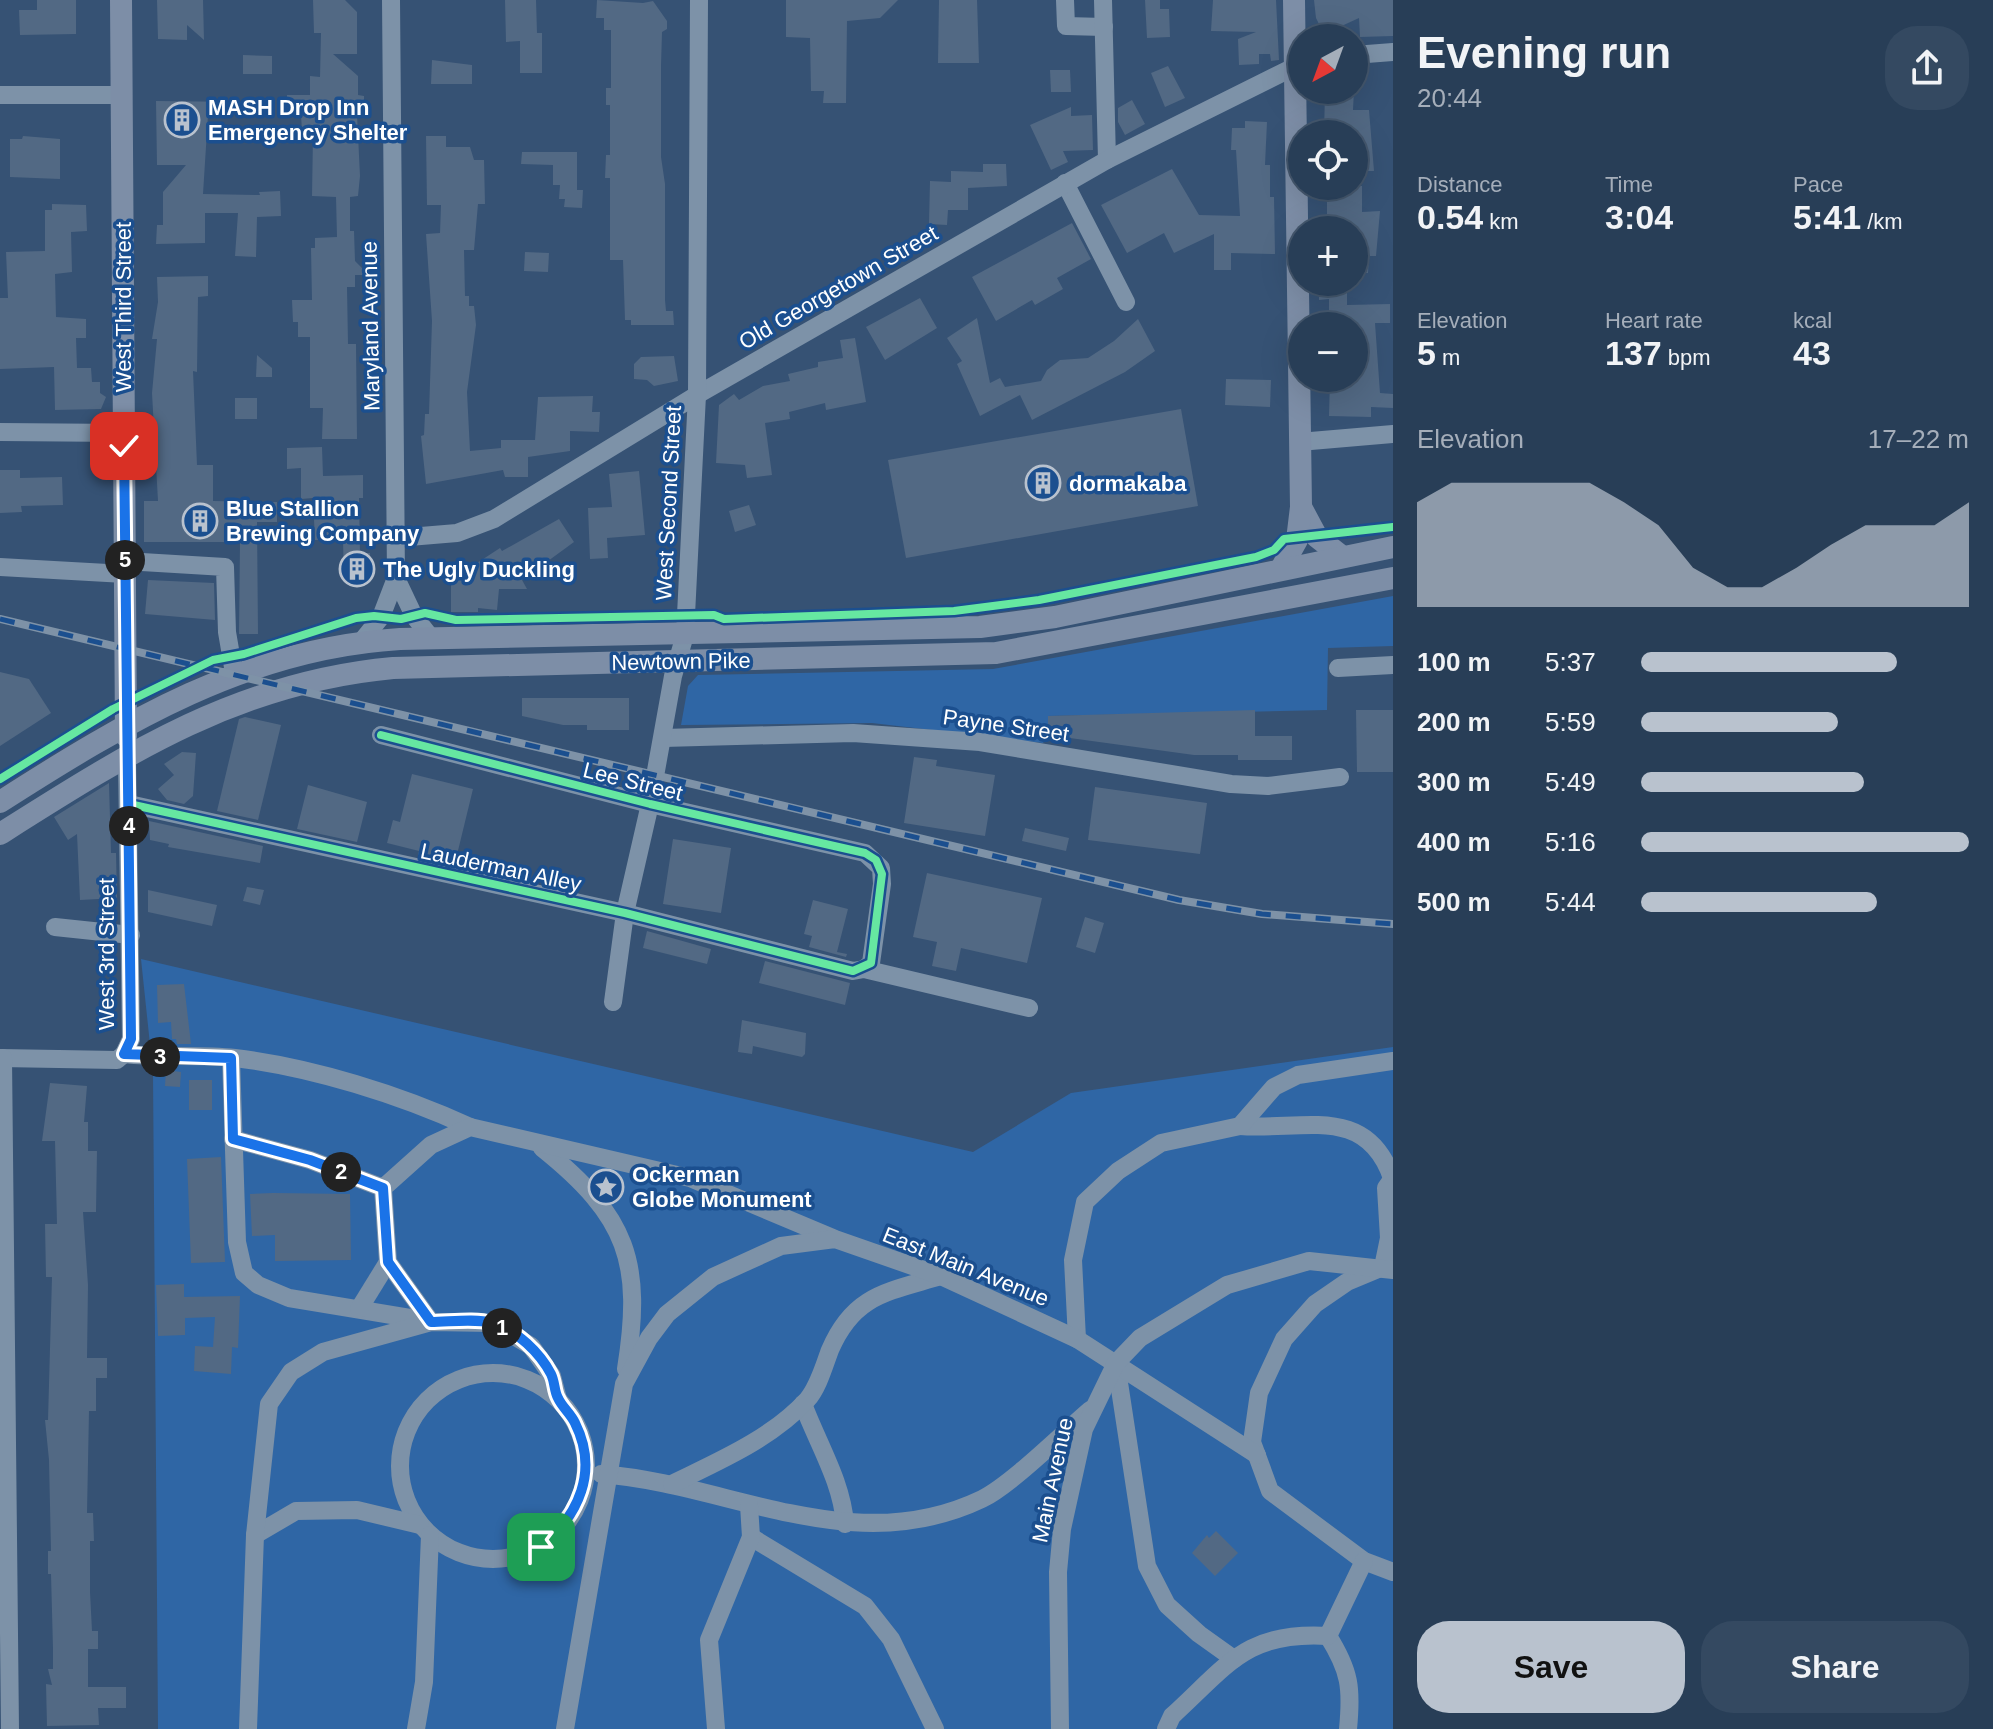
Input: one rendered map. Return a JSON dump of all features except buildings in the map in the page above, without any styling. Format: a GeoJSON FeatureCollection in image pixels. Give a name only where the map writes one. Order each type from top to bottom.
{"type":"FeatureCollection","features":[{"type":"Feature","properties":{"kind":"main road","name":"West Third Street"},"geometry":{"type":"LineString","coordinates":[[121,0],[127,758]]}},
{"type":"Feature","properties":{"kind":"main road"},"geometry":{"type":"LineString","coordinates":[[1294,0],[1296,24]]}},
{"type":"Feature","properties":{"kind":"main road"},"geometry":{"type":"LineString","coordinates":[[1282,567],[1297,540],[1301,507],[1298,104]]}},
{"type":"Feature","properties":{"kind":"main road"},"geometry":{"type":"LineString","coordinates":[[1301,507],[1317,537],[1340,555]]}},
{"type":"Feature","properties":{"kind":"main road","name":"Newtown Pike"},"geometry":{"type":"LineString","coordinates":[[0,802],[126,724],[234,673],[280,658],[361,642],[980,627],[1055,617],[1282,567],[1393,547]]}},
{"type":"Feature","properties":{"kind":"main road","name":"Newtown Pike"},"geometry":{"type":"LineString","coordinates":[[0,834],[127,758],[244,699],[283,686],[346,672],[393,668],[996,653],[1393,578]]}},
{"type":"Feature","properties":{"kind":"street","name":"Maryland Avenue"},"geometry":{"type":"LineString","coordinates":[[361,642],[381,617],[396,578],[391,0]]}},
{"type":"Feature","properties":{"kind":"street","name":"West Second Street"},"geometry":{"type":"LineString","coordinates":[[613,1002],[625,913],[650,804],[676,662],[685,635],[697,395],[699,0]]}},
{"type":"Feature","properties":{"kind":"street"},"geometry":{"type":"LineString","coordinates":[[1065,0],[1066,26],[1104,27]]}},
{"type":"Feature","properties":{"kind":"street"},"geometry":{"type":"LineString","coordinates":[[1103,0],[1107,160]]}},
{"type":"Feature","properties":{"kind":"street"},"geometry":{"type":"LineString","coordinates":[[1368,54],[1393,52]]}},
{"type":"Feature","properties":{"kind":"street","name":"Old Georgetown Street"},"geometry":{"type":"LineString","coordinates":[[397,538],[457,533],[478,527],[697,395],[1065,183],[1288,69]]}},
{"type":"Feature","properties":{"kind":"street"},"geometry":{"type":"LineString","coordinates":[[0,95],[121,95]]}},
{"type":"Feature","properties":{"kind":"street"},"geometry":{"type":"LineString","coordinates":[[1065,183],[1126,302]]}},
{"type":"Feature","properties":{"kind":"street"},"geometry":{"type":"LineString","coordinates":[[0,432],[124,433]]}},
{"type":"Feature","properties":{"kind":"street"},"geometry":{"type":"LineString","coordinates":[[1299,442],[1393,434]]}},
{"type":"Feature","properties":{"kind":"street"},"geometry":{"type":"LineString","coordinates":[[0,567],[225,567],[227,632],[234,673]]}},
{"type":"Feature","properties":{"kind":"street"},"geometry":{"type":"LineString","coordinates":[[396,578],[414,616],[432,639]]}},
{"type":"Feature","properties":{"kind":"street"},"geometry":{"type":"LineString","coordinates":[[1338,668],[1393,665]]}},
{"type":"Feature","properties":{"kind":"street","name":"Payne Street"},"geometry":{"type":"LineString","coordinates":[[663,738],[853,733],[980,742],[1231,784],[1268,786],[1340,777]]}},
{"type":"Feature","properties":{"kind":"street","name":"Lee Street"},"geometry":{"type":"LineString","coordinates":[[381,735],[650,804],[852,849],[876,860],[881,868],[882,884],[871,963],[864,969]]}},
{"type":"Feature","properties":{"kind":"street"},"geometry":{"type":"LineString","coordinates":[[127,758],[129,804]]}},
{"type":"Feature","properties":{"kind":"street","name":"Lauderman Alley"},"geometry":{"type":"LineString","coordinates":[[129,804],[625,913],[853,971],[864,969],[1029,1008]]}},
{"type":"Feature","properties":{"kind":"street","name":"West 3rd Street"},"geometry":{"type":"LineString","coordinates":[[124,1054],[131,1039],[129,804]]}},
{"type":"Feature","properties":{"kind":"street"},"geometry":{"type":"LineString","coordinates":[[55,927],[131,935]]}},
{"type":"Feature","properties":{"kind":"street"},"geometry":{"type":"LineString","coordinates":[[10,1729],[5,1651],[2,1058],[117,1060],[124,1054],[231,1058],[271,1064],[429,1108],[470,1127],[690,1178],[835,1239]]}},
{"type":"Feature","properties":{"kind":"street"},"geometry":{"type":"LineString","coordinates":[[231,1058],[237,1242],[244,1273],[258,1285],[289,1298],[431,1322],[492,1323],[531,1346],[552,1376],[558,1399]]}},
{"type":"Feature","properties":{"kind":"street"},"geometry":{"type":"LineString","coordinates":[[1240,1126],[1274,1087],[1298,1075],[1393,1061]]}},
{"type":"Feature","properties":{"kind":"street"},"geometry":{"type":"LineString","coordinates":[[1077,1339],[1073,1260],[1085,1202],[1118,1171],[1161,1143],[1240,1126],[1347,1126],[1372,1141],[1386,1160],[1393,1178],[1386,1188],[1388,1269],[1347,1282],[1315,1304],[1284,1339],[1259,1393],[1252,1442],[1270,1491],[1364,1561],[1393,1572]]}},
{"type":"Feature","properties":{"kind":"street"},"geometry":{"type":"LineString","coordinates":[[383,1188],[431,1145],[470,1127]]}},
{"type":"Feature","properties":{"kind":"street"},"geometry":{"type":"LineString","coordinates":[[233,1139],[310,1160],[383,1188]]}},
{"type":"Feature","properties":{"kind":"street"},"geometry":{"type":"LineString","coordinates":[[537,1144],[565,1166],[607,1212],[631,1262],[634,1319],[624,1384]]}},
{"type":"Feature","properties":{"kind":"street"},"geometry":{"type":"LineString","coordinates":[[383,1188],[388,1262],[431,1322]]}},
{"type":"Feature","properties":{"kind":"street","name":"East Main Avenue"},"geometry":{"type":"LineString","coordinates":[[565,1729],[611,1475],[624,1384],[649,1338],[667,1314],[713,1277],[781,1246],[835,1239],[941,1276],[1077,1339],[1257,1455]]}},
{"type":"Feature","properties":{"kind":"street","name":"Main Avenue"},"geometry":{"type":"LineString","coordinates":[[1060,1729],[1058,1572],[1069,1500],[1084,1429],[1116,1363],[1140,1338],[1227,1285],[1309,1261],[1388,1269]]}},
{"type":"Feature","properties":{"kind":"street"},"geometry":{"type":"LineString","coordinates":[[359,1309],[388,1262]]}},
{"type":"Feature","properties":{"kind":"street"},"geometry":{"type":"LineString","coordinates":[[672,1484],[743,1449],[811,1397],[835,1340],[861,1303],[941,1276]]}},
{"type":"Feature","properties":{"kind":"street"},"geometry":{"type":"LineString","coordinates":[[248,1729],[255,1535],[269,1404],[291,1372],[323,1352],[431,1322]]}},
{"type":"Feature","properties":{"kind":"street"},"geometry":{"type":"LineString","coordinates":[[1116,1363],[1147,1566],[1167,1605],[1199,1634],[1234,1659]]}},
{"type":"Feature","properties":{"kind":"street"},"geometry":{"type":"LineString","coordinates":[[255,1535],[296,1511],[357,1510],[425,1530],[454,1551],[483,1559],[513,1558],[541,1547],[564,1528],[579,1502],[586,1473],[584,1446],[575,1421],[558,1399],[532,1381],[501,1373],[470,1375],[441,1387],[418,1408],[403,1436],[399,1467],[405,1498],[425,1530],[424,1682],[416,1729]]}},
{"type":"Feature","properties":{"kind":"street"},"geometry":{"type":"LineString","coordinates":[[803,1404],[822,1455],[843,1495],[845,1524]]}},
{"type":"Feature","properties":{"kind":"street"},"geometry":{"type":"LineString","coordinates":[[586,1473],[672,1484],[749,1505],[845,1524],[908,1522],[946,1513],[985,1498],[1094,1406]]}},
{"type":"Feature","properties":{"kind":"street"},"geometry":{"type":"LineString","coordinates":[[716,1729],[709,1640],[751,1537],[749,1505]]}},
{"type":"Feature","properties":{"kind":"street"},"geometry":{"type":"LineString","coordinates":[[751,1537],[865,1606],[891,1639],[935,1729]]}},
{"type":"Feature","properties":{"kind":"street"},"geometry":{"type":"LineString","coordinates":[[1328,1636],[1364,1561]]}},
{"type":"Feature","properties":{"kind":"street"},"geometry":{"type":"LineString","coordinates":[[1166,1729],[1172,1716],[1246,1649],[1271,1639],[1301,1634],[1328,1636]]}},
{"type":"Feature","properties":{"kind":"street"},"geometry":{"type":"LineString","coordinates":[[1328,1636],[1348,1670],[1351,1697],[1348,1729]]}},
{"type":"Feature","properties":{"kind":"shaded area"},"geometry":{"type":"Polygon","coordinates":[[[1393,596],[1393,646],[1328,648],[1327,710],[1048,716],[1048,735],[1043,743],[872,723],[681,725],[688,686],[698,675],[993,669],[1393,596]]]}},
{"type":"Feature","properties":{"kind":"shaded area"},"geometry":{"type":"Polygon","coordinates":[[[141,959],[973,1152],[1071,1093],[1393,1047],[1393,1729],[158,1729],[153,1073],[141,959]]]}},
{"type":"Feature","properties":{"kind":"railway"},"geometry":{"type":"LineString","coordinates":[[0,619],[1179,900],[1262,914],[1393,924]]}},
{"type":"Feature","properties":{"kind":"cycle path"},"geometry":{"type":"LineString","coordinates":[[0,779],[113,709],[213,660],[244,654],[356,618],[401,619],[425,613],[456,620],[714,615],[724,619],[954,611],[1039,600],[1256,557],[1274,550],[1284,539],[1393,527]]}},
{"type":"Feature","properties":{"kind":"cycle path"},"geometry":{"type":"LineString","coordinates":[[129,804],[625,913],[853,971],[871,963],[882,874],[876,860],[865,853],[650,804],[381,735]]}},
{"type":"Feature","properties":{"kind":"place","name":"MASH Drop Inn Emergency Shelter"},"geometry":{"type":"Point","coordinates":[182,120]}},
{"type":"Feature","properties":{"kind":"place","name":"dormakaba"},"geometry":{"type":"Point","coordinates":[1043,483]}},
{"type":"Feature","properties":{"kind":"place","name":"Blue Stallion Brewing Company"},"geometry":{"type":"Point","coordinates":[200,521]}},
{"type":"Feature","properties":{"kind":"place","name":"The Ugly Duckling"},"geometry":{"type":"Point","coordinates":[357,569]}},
{"type":"Feature","properties":{"kind":"place","name":"Ockerman Globe Monument"},"geometry":{"type":"Point","coordinates":[606,1187]}},
{"type":"Feature","properties":{"kind":"route"},"geometry":{"type":"LineString","coordinates":[[124,446],[131,1039],[124,1054],[231,1058],[233,1139],[310,1160],[383,1188],[388,1262],[431,1322],[492,1323],[531,1346],[552,1376],[558,1399],[575,1421],[584,1446],[586,1473],[579,1502],[564,1528],[541,1547]]}}]}
